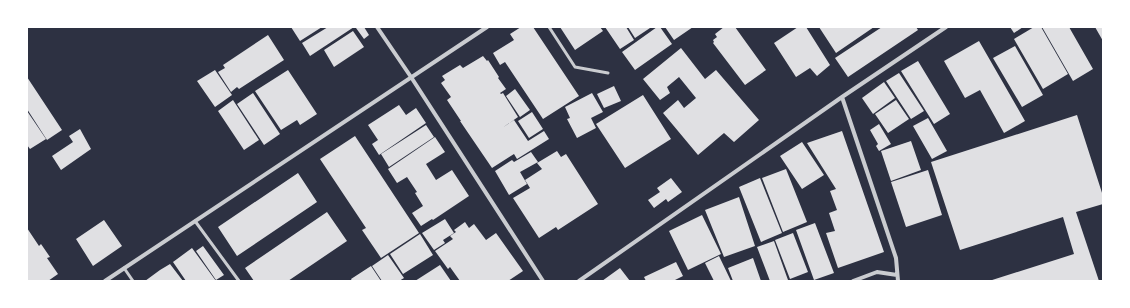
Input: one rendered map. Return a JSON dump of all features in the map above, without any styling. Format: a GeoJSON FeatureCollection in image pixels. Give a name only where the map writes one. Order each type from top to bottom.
{"type":"FeatureCollection","features":[{"type":"Feature","properties":{"kind":"street"},"geometry":{"type":"LineString","coordinates":[[377,27],[543,281]]}},
{"type":"Feature","properties":{"kind":"street"},"geometry":{"type":"LineString","coordinates":[[105,281],[486,27]]}},
{"type":"Feature","properties":{"kind":"street"},"geometry":{"type":"LineString","coordinates":[[579,281],[842,97],[946,27]]}},
{"type":"Feature","properties":{"kind":"street"},"geometry":{"type":"LineString","coordinates":[[842,97],[896,258],[898,281]]}},
{"type":"Feature","properties":{"kind":"street"},"geometry":{"type":"LineString","coordinates":[[853,281],[877,272],[897,275]]}},
{"type":"Feature","properties":{"kind":"lane"},"geometry":{"type":"LineString","coordinates":[[548,27],[575,67],[608,73]]}},
{"type":"Feature","properties":{"kind":"lane"},"geometry":{"type":"LineString","coordinates":[[195,221],[240,281]]}},
{"type":"Feature","properties":{"kind":"lane"},"geometry":{"type":"LineString","coordinates":[[124,268],[133,281]]}},
{"type":"Feature","properties":{"kind":"building"},"geometry":{"type":"Polygon","coordinates":[[[291,27],[322,27],[300,41],[291,27]]]}},
{"type":"Feature","properties":{"kind":"building"},"geometry":{"type":"Polygon","coordinates":[[[328,27],[354,27],[310,56],[302,43],[328,27]]]}},
{"type":"Feature","properties":{"kind":"building"},"geometry":{"type":"Polygon","coordinates":[[[364,27],[369,35],[364,39],[356,28],[364,27]]]}},
{"type":"Feature","properties":{"kind":"building"},"geometry":{"type":"Polygon","coordinates":[[[521,27],[533,27],[579,96],[543,119],[505,62],[500,65],[493,53],[514,40],[510,34],[521,27]]]}},
{"type":"Feature","properties":{"kind":"building"},"geometry":{"type":"Polygon","coordinates":[[[560,27],[600,27],[603,31],[575,50],[560,27]]]}},
{"type":"Feature","properties":{"kind":"building"},"geometry":{"type":"Polygon","coordinates":[[[605,27],[626,27],[634,40],[620,49],[605,27]]]}},
{"type":"Feature","properties":{"kind":"building"},"geometry":{"type":"Polygon","coordinates":[[[628,27],[649,27],[650,28],[635,38],[628,27]]]}},
{"type":"Feature","properties":{"kind":"building"},"geometry":{"type":"Polygon","coordinates":[[[657,27],[660,27],[672,44],[635,70],[622,52],[657,27]]]}},
{"type":"Feature","properties":{"kind":"building"},"geometry":{"type":"Polygon","coordinates":[[[665,27],[693,27],[674,40],[665,27]]]}},
{"type":"Feature","properties":{"kind":"building"},"geometry":{"type":"Polygon","coordinates":[[[724,27],[735,27],[766,70],[745,85],[713,43],[713,40],[717,37],[715,34],[724,27]]]}},
{"type":"Feature","properties":{"kind":"building"},"geometry":{"type":"Polygon","coordinates":[[[798,27],[806,27],[830,65],[817,76],[810,68],[796,77],[774,43],[798,27]]]}},
{"type":"Feature","properties":{"kind":"building"},"geometry":{"type":"Polygon","coordinates":[[[819,27],[874,27],[836,53],[819,27]]]}},
{"type":"Feature","properties":{"kind":"building"},"geometry":{"type":"Polygon","coordinates":[[[882,27],[916,27],[918,30],[848,77],[835,58],[882,27]]]}},
{"type":"Feature","properties":{"kind":"building"},"geometry":{"type":"Polygon","coordinates":[[[1010,27],[1023,27],[1014,33],[1010,27]]]}},
{"type":"Feature","properties":{"kind":"building"},"geometry":{"type":"Polygon","coordinates":[[[1034,27],[1041,27],[1068,74],[1043,89],[1014,39],[1034,27]]]}},
{"type":"Feature","properties":{"kind":"building"},"geometry":{"type":"Polygon","coordinates":[[[1042,27],[1069,27],[1093,69],[1073,81],[1042,27]]]}},
{"type":"Feature","properties":{"kind":"building"},"geometry":{"type":"Polygon","coordinates":[[[1095,27],[1103,27],[1103,41],[1095,27]]]}},
{"type":"Feature","properties":{"kind":"building"},"geometry":{"type":"Polygon","coordinates":[[[353,31],[364,47],[334,67],[324,50],[353,31]]]}},
{"type":"Feature","properties":{"kind":"building"},"geometry":{"type":"Polygon","coordinates":[[[268,35],[284,60],[239,89],[237,87],[231,92],[218,72],[225,68],[223,65],[268,35]]]}},
{"type":"Feature","properties":{"kind":"building"},"geometry":{"type":"Polygon","coordinates":[[[979,41],[1025,121],[1004,133],[980,90],[965,98],[944,61],[979,41]]]}},
{"type":"Feature","properties":{"kind":"building"},"geometry":{"type":"Polygon","coordinates":[[[1015,46],[1043,95],[1022,107],[993,58],[1015,46]]]}},
{"type":"Feature","properties":{"kind":"building"},"geometry":{"type":"Polygon","coordinates":[[[681,48],[705,79],[716,70],[759,120],[734,142],[724,133],[698,155],[663,113],[678,100],[684,108],[696,98],[679,77],[667,87],[670,93],[660,100],[643,79],[681,48]]]}},
{"type":"Feature","properties":{"kind":"building"},"geometry":{"type":"Polygon","coordinates":[[[483,56],[487,61],[488,60],[506,89],[500,93],[503,93],[518,117],[502,128],[514,120],[528,141],[544,131],[549,139],[517,159],[514,154],[492,168],[447,100],[451,97],[441,83],[445,80],[442,76],[460,65],[463,68],[483,56]]]}},
{"type":"Feature","properties":{"kind":"building"},"geometry":{"type":"Polygon","coordinates":[[[918,61],[950,114],[934,124],[901,71],[918,61]]]}},
{"type":"Feature","properties":{"kind":"building"},"geometry":{"type":"Polygon","coordinates":[[[215,70],[232,95],[215,107],[197,81],[215,70]]]}},
{"type":"Feature","properties":{"kind":"building"},"geometry":{"type":"Polygon","coordinates":[[[288,70],[317,114],[300,125],[297,120],[281,130],[255,91],[288,70]]]}},
{"type":"Feature","properties":{"kind":"building"},"geometry":{"type":"Polygon","coordinates":[[[899,73],[924,111],[911,119],[886,81],[899,73]]]}},
{"type":"Feature","properties":{"kind":"building"},"geometry":{"type":"Polygon","coordinates":[[[27,77],[62,130],[47,140],[27,109],[27,77]]]}},
{"type":"Feature","properties":{"kind":"building"},"geometry":{"type":"Polygon","coordinates":[[[884,82],[895,98],[873,114],[862,98],[884,82]]]}},
{"type":"Feature","properties":{"kind":"building"},"geometry":{"type":"Polygon","coordinates":[[[614,86],[621,101],[604,108],[597,94],[614,86]]]}},
{"type":"Feature","properties":{"kind":"building"},"geometry":{"type":"Polygon","coordinates":[[[515,89],[530,110],[520,117],[506,96],[515,89]]]}},
{"type":"Feature","properties":{"kind":"building"},"geometry":{"type":"Polygon","coordinates":[[[253,93],[280,134],[264,145],[237,104],[253,93]]]}},
{"type":"Feature","properties":{"kind":"building"},"geometry":{"type":"Polygon","coordinates":[[[592,93],[603,112],[591,118],[596,128],[577,138],[567,119],[570,118],[565,107],[592,93]]]}},
{"type":"Feature","properties":{"kind":"building"},"geometry":{"type":"Polygon","coordinates":[[[643,95],[671,139],[625,168],[596,124],[643,95]]]}},
{"type":"Feature","properties":{"kind":"building"},"geometry":{"type":"Polygon","coordinates":[[[233,100],[259,140],[244,150],[218,111],[233,100]]]}},
{"type":"Feature","properties":{"kind":"building"},"geometry":{"type":"Polygon","coordinates":[[[896,100],[909,119],[888,133],[875,114],[896,100]]]}},
{"type":"Feature","properties":{"kind":"building"},"geometry":{"type":"Polygon","coordinates":[[[399,105],[406,115],[416,108],[426,123],[379,155],[372,144],[378,140],[368,125],[399,105]]]}},
{"type":"Feature","properties":{"kind":"building"},"geometry":{"type":"Polygon","coordinates":[[[27,111],[46,139],[30,149],[27,145],[27,111]]]}},
{"type":"Feature","properties":{"kind":"building"},"geometry":{"type":"Polygon","coordinates":[[[532,112],[543,129],[529,138],[518,121],[532,112]]]}},
{"type":"Feature","properties":{"kind":"building"},"geometry":{"type":"Polygon","coordinates":[[[1077,115],[1103,196],[1103,204],[1076,212],[1099,281],[989,281],[1074,254],[1063,217],[960,250],[931,162],[1077,115]]]}},
{"type":"Feature","properties":{"kind":"building"},"geometry":{"type":"Polygon","coordinates":[[[928,118],[947,151],[932,159],[913,126],[928,118]]]}},
{"type":"Feature","properties":{"kind":"building"},"geometry":{"type":"Polygon","coordinates":[[[879,124],[891,144],[879,151],[876,146],[878,144],[870,130],[879,124]]]}},
{"type":"Feature","properties":{"kind":"building"},"geometry":{"type":"Polygon","coordinates":[[[426,125],[434,137],[389,167],[381,154],[426,125]]]}},
{"type":"Feature","properties":{"kind":"building"},"geometry":{"type":"Polygon","coordinates":[[[80,129],[91,149],[61,170],[52,156],[73,142],[69,136],[80,129]]]}},
{"type":"Feature","properties":{"kind":"building"},"geometry":{"type":"Polygon","coordinates":[[[842,131],[884,252],[838,268],[826,233],[835,231],[829,213],[837,210],[830,191],[836,189],[807,143],[842,131]]]}},
{"type":"Feature","properties":{"kind":"building"},"geometry":{"type":"Polygon","coordinates":[[[355,136],[419,233],[381,258],[362,230],[366,228],[320,159],[355,136]]]}},
{"type":"Feature","properties":{"kind":"building"},"geometry":{"type":"Polygon","coordinates":[[[435,137],[445,152],[426,164],[436,180],[452,170],[469,196],[433,220],[432,219],[421,226],[412,213],[423,206],[415,193],[417,192],[407,177],[397,183],[388,169],[435,137]]]}},
{"type":"Feature","properties":{"kind":"building"},"geometry":{"type":"Polygon","coordinates":[[[911,141],[921,170],[891,181],[881,151],[911,141]]]}},
{"type":"Feature","properties":{"kind":"building"},"geometry":{"type":"Polygon","coordinates":[[[802,142],[824,175],[802,189],[780,156],[802,142]]]}},
{"type":"Feature","properties":{"kind":"building"},"geometry":{"type":"Polygon","coordinates":[[[557,151],[561,157],[566,154],[598,204],[558,230],[556,227],[539,238],[513,198],[530,188],[525,180],[542,169],[537,163],[557,151]]]}},
{"type":"Feature","properties":{"kind":"building"},"geometry":{"type":"Polygon","coordinates":[[[531,152],[538,162],[520,172],[527,184],[509,195],[495,171],[512,160],[514,162],[531,152]]]}},
{"type":"Feature","properties":{"kind":"building"},"geometry":{"type":"Polygon","coordinates":[[[786,169],[807,222],[783,232],[762,178],[786,169]]]}},
{"type":"Feature","properties":{"kind":"building"},"geometry":{"type":"Polygon","coordinates":[[[928,170],[942,215],[906,227],[891,182],[928,170]]]}},
{"type":"Feature","properties":{"kind":"building"},"geometry":{"type":"Polygon","coordinates":[[[298,173],[317,202],[237,256],[218,227],[298,173]]]}},
{"type":"Feature","properties":{"kind":"building"},"geometry":{"type":"Polygon","coordinates":[[[671,178],[682,192],[668,202],[666,199],[654,208],[648,200],[660,192],[657,188],[671,178]]]}},
{"type":"Feature","properties":{"kind":"building"},"geometry":{"type":"Polygon","coordinates":[[[760,178],[782,233],[761,242],[739,187],[760,178]]]}},
{"type":"Feature","properties":{"kind":"building"},"geometry":{"type":"Polygon","coordinates":[[[739,197],[755,246],[724,257],[705,210],[739,197]]]}},
{"type":"Feature","properties":{"kind":"building"},"geometry":{"type":"Polygon","coordinates":[[[327,212],[347,241],[288,281],[254,281],[245,268],[327,212]]]}},
{"type":"Feature","properties":{"kind":"building"},"geometry":{"type":"Polygon","coordinates":[[[702,215],[721,254],[688,270],[669,231],[702,215]]]}},
{"type":"Feature","properties":{"kind":"building"},"geometry":{"type":"Polygon","coordinates":[[[445,219],[454,233],[443,240],[445,243],[434,250],[422,233],[445,219]]]}},
{"type":"Feature","properties":{"kind":"building"},"geometry":{"type":"Polygon","coordinates":[[[104,220],[122,246],[93,266],[76,239],[104,220]]]}},
{"type":"Feature","properties":{"kind":"building"},"geometry":{"type":"Polygon","coordinates":[[[465,222],[469,228],[474,224],[486,240],[496,233],[523,271],[508,281],[460,281],[450,267],[448,269],[435,251],[453,239],[450,236],[456,232],[454,230],[465,222]]]}},
{"type":"Feature","properties":{"kind":"building"},"geometry":{"type":"Polygon","coordinates":[[[815,223],[834,273],[814,280],[796,230],[815,223]]]}},
{"type":"Feature","properties":{"kind":"building"},"geometry":{"type":"Polygon","coordinates":[[[27,228],[39,246],[41,244],[50,257],[47,258],[58,274],[48,281],[27,281],[27,228]]]}},
{"type":"Feature","properties":{"kind":"building"},"geometry":{"type":"Polygon","coordinates":[[[793,233],[808,272],[790,279],[775,240],[793,233]]]}},
{"type":"Feature","properties":{"kind":"building"},"geometry":{"type":"Polygon","coordinates":[[[420,234],[433,255],[403,274],[390,254],[420,234]]]}},
{"type":"Feature","properties":{"kind":"building"},"geometry":{"type":"Polygon","coordinates":[[[774,241],[788,280],[770,281],[757,247],[774,241]]]}},
{"type":"Feature","properties":{"kind":"building"},"geometry":{"type":"Polygon","coordinates":[[[203,246],[224,275],[216,280],[196,251],[203,246]]]}},
{"type":"Feature","properties":{"kind":"building"},"geometry":{"type":"Polygon","coordinates":[[[192,248],[216,281],[186,281],[173,262],[192,248]]]}},
{"type":"Feature","properties":{"kind":"building"},"geometry":{"type":"Polygon","coordinates":[[[388,255],[404,278],[399,281],[382,281],[372,266],[388,255]]]}},
{"type":"Feature","properties":{"kind":"building"},"geometry":{"type":"Polygon","coordinates":[[[719,256],[731,281],[714,281],[705,263],[719,256]]]}},
{"type":"Feature","properties":{"kind":"building"},"geometry":{"type":"Polygon","coordinates":[[[753,258],[761,281],[733,281],[728,268],[753,258]]]}},
{"type":"Feature","properties":{"kind":"building"},"geometry":{"type":"Polygon","coordinates":[[[676,262],[683,276],[673,281],[646,281],[644,277],[676,262]]]}},
{"type":"Feature","properties":{"kind":"building"},"geometry":{"type":"Polygon","coordinates":[[[170,264],[183,281],[145,281],[160,270],[170,264]]]}},
{"type":"Feature","properties":{"kind":"building"},"geometry":{"type":"Polygon","coordinates":[[[440,265],[451,281],[415,281],[440,265]]]}},
{"type":"Feature","properties":{"kind":"building"},"geometry":{"type":"Polygon","coordinates":[[[371,266],[381,281],[352,281],[351,279],[371,266]]]}},
{"type":"Feature","properties":{"kind":"building"},"geometry":{"type":"Polygon","coordinates":[[[620,268],[630,281],[602,281],[620,268]]]}}]}
